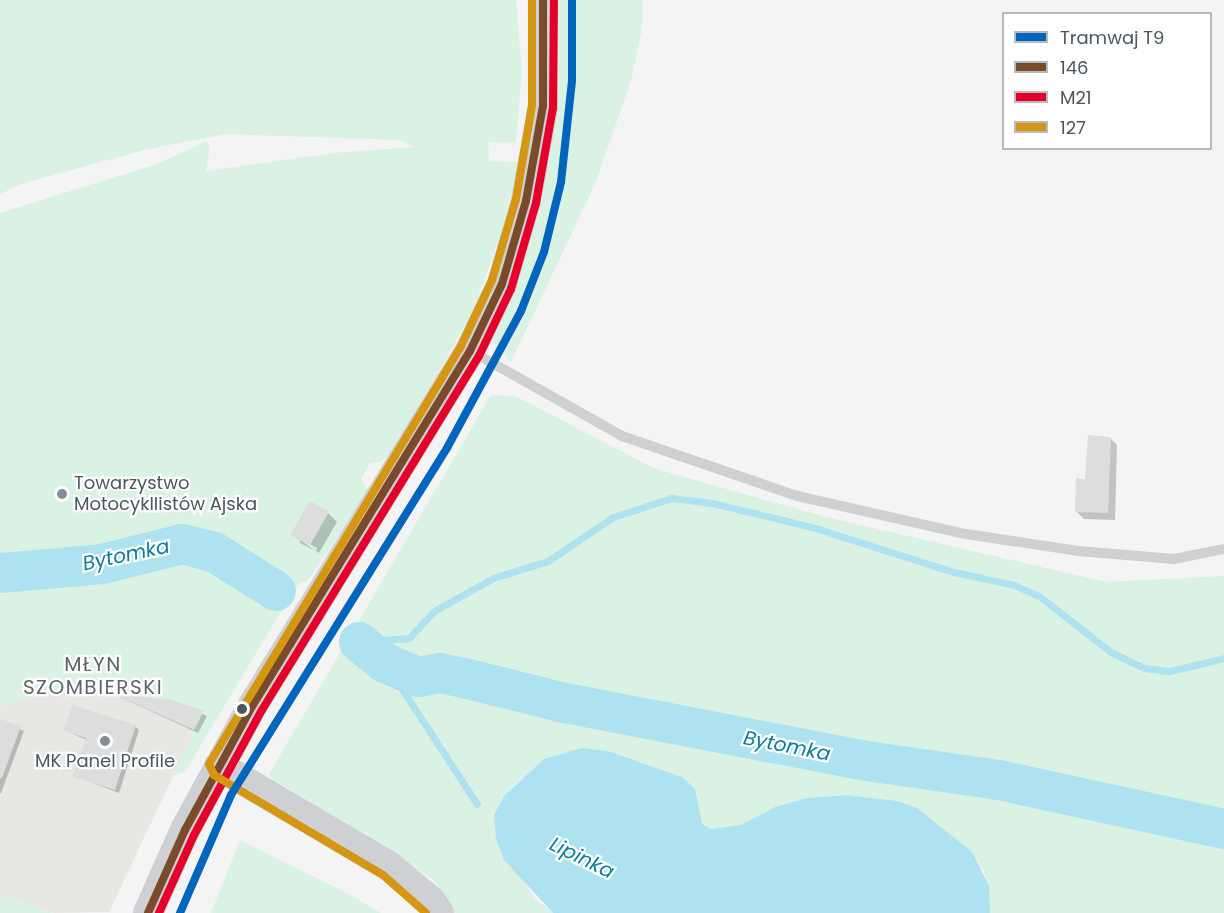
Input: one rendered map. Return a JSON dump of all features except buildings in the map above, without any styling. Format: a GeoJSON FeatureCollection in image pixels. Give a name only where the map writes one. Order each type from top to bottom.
{"type":"FeatureCollection","features":[{"type":"Feature","properties":{"kind":"main road"},"geometry":{"type":"LineString","coordinates":[[148,913],[219,766],[471,351],[502,284],[526,201],[543,106],[543,0]]}},
{"type":"Feature","properties":{"kind":"main road"},"geometry":{"type":"LineString","coordinates":[[219,766],[389,866],[431,901],[439,913]]}},
{"type":"Feature","properties":{"kind":"lane"},"geometry":{"type":"LineString","coordinates":[[471,351],[622,436],[797,496],[966,534],[1078,551],[1174,559],[1224,549]]}},
{"type":"Feature","properties":{"kind":"shaded area"},"geometry":{"type":"Polygon","coordinates":[[[64,691],[169,699],[204,711],[109,912],[54,913],[0,895],[0,705],[64,691]]]}},
{"type":"Feature","properties":{"kind":"green space"},"geometry":{"type":"Polygon","coordinates":[[[0,0],[516,0],[522,72],[516,143],[488,142],[489,160],[485,161],[520,162],[501,234],[473,311],[393,453],[380,462],[370,463],[361,479],[368,490],[365,497],[306,583],[301,581],[295,592],[219,548],[183,539],[103,559],[31,565],[21,560],[0,567],[0,213],[157,164],[205,142],[210,145],[206,171],[334,153],[413,147],[401,140],[227,134],[148,149],[24,183],[0,194],[0,0]]]}},
{"type":"Feature","properties":{"kind":"green space"},"geometry":{"type":"Polygon","coordinates":[[[554,0],[643,0],[642,28],[631,81],[595,184],[511,362],[491,341],[554,0]]]}},
{"type":"Feature","properties":{"kind":"green space"},"geometry":{"type":"Polygon","coordinates":[[[491,395],[515,396],[656,469],[826,517],[1106,582],[1224,576],[1224,913],[990,913],[984,871],[845,795],[807,798],[775,807],[741,825],[711,829],[702,825],[682,777],[608,751],[521,779],[504,796],[494,815],[496,839],[535,898],[553,913],[454,913],[434,880],[268,776],[491,395]]]}},
{"type":"Feature","properties":{"kind":"green space"},"geometry":{"type":"Polygon","coordinates":[[[170,549],[190,550],[215,560],[247,585],[286,603],[185,772],[172,776],[204,711],[169,699],[64,691],[0,705],[0,580],[23,582],[30,578],[111,572],[142,564],[170,549]]]}},
{"type":"Feature","properties":{"kind":"green space"},"geometry":{"type":"Polygon","coordinates":[[[240,840],[347,893],[381,913],[211,913],[240,840]]]}},
{"type":"Feature","properties":{"kind":"green space"},"geometry":{"type":"Polygon","coordinates":[[[0,895],[54,913],[0,913],[0,895]]]}},
{"type":"Feature","properties":{"kind":"water"},"geometry":{"type":"Polygon","coordinates":[[[582,748],[608,751],[682,777],[695,789],[702,824],[711,829],[741,825],[775,807],[807,798],[845,795],[897,801],[917,808],[972,852],[989,886],[990,913],[553,913],[504,860],[496,839],[494,815],[504,796],[544,759],[582,748]]]}},
{"type":"Feature","properties":{"kind":"waterway"},"geometry":{"type":"LineString","coordinates":[[359,642],[409,638],[434,611],[493,578],[548,561],[613,517],[672,498],[712,503],[812,527],[954,572],[1014,585],[1039,596],[1111,652],[1144,668],[1170,671],[1224,658]]}},
{"type":"Feature","properties":{"kind":"waterway","name":"Bytomka"},"geometry":{"type":"LineString","coordinates":[[0,573],[102,564],[182,544],[214,552],[276,591]]}},
{"type":"Feature","properties":{"kind":"waterway","name":"Bytomka"},"geometry":{"type":"LineString","coordinates":[[359,642],[385,663],[418,677],[440,673],[560,702],[860,760],[999,780],[1224,829]]}},
{"type":"Feature","properties":{"kind":"waterway","name":"Lipinka"},"geometry":{"type":"LineString","coordinates":[[385,663],[477,804]]}},
{"type":"Feature","properties":{"kind":"tram line","name":"T9"},"geometry":{"type":"LineString","coordinates":[[180,913],[231,795],[447,448],[521,311],[544,252],[561,182],[572,80],[572,0]]}},
{"type":"Feature","properties":{"kind":"transit line","name":"127"},"geometry":{"type":"LineString","coordinates":[[426,913],[383,875],[214,775],[209,764],[461,346],[492,280],[516,199],[532,105],[532,0]]}},
{"type":"Feature","properties":{"kind":"transit line","name":"146"},"geometry":{"type":"LineString","coordinates":[[148,913],[185,830],[253,705],[470,351],[502,284],[526,201],[543,106],[543,0]]}},
{"type":"Feature","properties":{"kind":"transit line","name":"M21"},"geometry":{"type":"LineString","coordinates":[[159,913],[194,835],[262,710],[479,356],[511,289],[536,203],[553,108],[554,0]]}},
{"type":"Feature","properties":{"kind":"place","name":"Towarzystwo Motocykllistów Ajska"},"geometry":{"type":"Point","coordinates":[62,494]}},
{"type":"Feature","properties":{"kind":"place","name":"MK Panel Profile"},"geometry":{"type":"Point","coordinates":[105,741]}},
{"type":"Feature","properties":{"kind":"district","name":"MŁYN SZOMBIERSKI"},"geometry":{"type":"Point","coordinates":[93,676]}}]}
